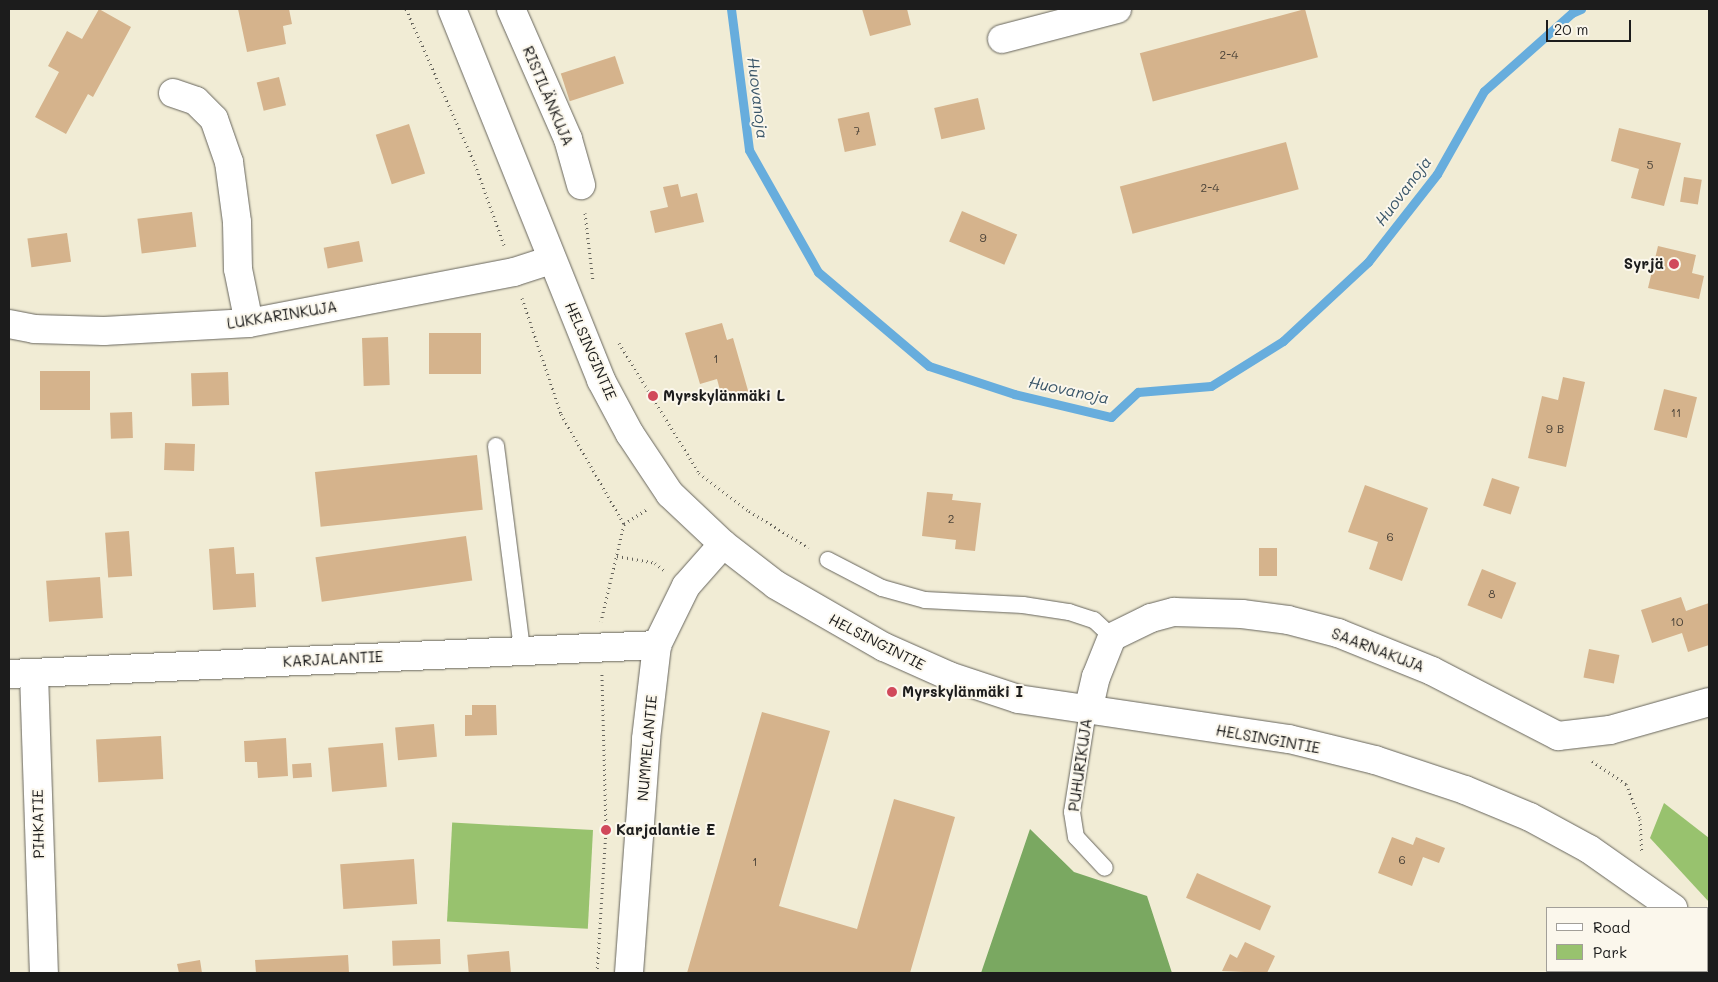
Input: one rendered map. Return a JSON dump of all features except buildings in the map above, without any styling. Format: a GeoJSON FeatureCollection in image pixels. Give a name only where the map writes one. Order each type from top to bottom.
{"type":"FeatureCollection","features":[{"type":"Feature","properties":{"kind":"street","name":"HELSINGINTIE"},"geometry":{"type":"LineString","coordinates":[[452,9],[551,260],[601,380],[630,434],[670,494],[723,544],[776,585],[884,648],[949,676],[1018,698],[1088,711],[1289,739],[1375,760],[1465,790],[1530,817],[1590,849],[1642,884],[1672,907]]}},
{"type":"Feature","properties":{"kind":"street","name":"RISTILÄNKUJA"},"geometry":{"type":"LineString","coordinates":[[511,9],[568,140],[581,185]]}},
{"type":"Feature","properties":{"kind":"street"},"geometry":{"type":"LineString","coordinates":[[1002,39],[1117,9]]}},
{"type":"Feature","properties":{"kind":"street"},"geometry":{"type":"LineString","coordinates":[[173,93],[196,101],[214,119],[229,162],[237,222],[238,269],[249,323]]}},
{"type":"Feature","properties":{"kind":"street","name":"LUKKARINKUJA"},"geometry":{"type":"LineString","coordinates":[[9,324],[34,329],[104,331],[249,323],[514,272],[551,260]]}},
{"type":"Feature","properties":{"kind":"street","name":"NUMMELANTIE"},"geometry":{"type":"LineString","coordinates":[[629,973],[646,739],[657,644],[686,586],[723,544]]}},
{"type":"Feature","properties":{"kind":"street","name":"SAARNAKUJA"},"geometry":{"type":"LineString","coordinates":[[1112,637],[1151,618],[1174,612],[1242,614],[1288,620],[1338,633],[1432,671],[1558,736]]}},
{"type":"Feature","properties":{"kind":"street"},"geometry":{"type":"LineString","coordinates":[[1088,711],[1096,677],[1112,637]]}},
{"type":"Feature","properties":{"kind":"street","name":"KARJALANTIE"},"geometry":{"type":"LineString","coordinates":[[22,674],[601,645],[657,644]]}},
{"type":"Feature","properties":{"kind":"street","name":"PIHKATIE"},"geometry":{"type":"LineString","coordinates":[[22,674],[44,973]]}},
{"type":"Feature","properties":{"kind":"street"},"geometry":{"type":"LineString","coordinates":[[1558,736],[1610,730],[1709,702]]}},
{"type":"Feature","properties":{"kind":"lane"},"geometry":{"type":"LineString","coordinates":[[496,446],[522,649]]}},
{"type":"Feature","properties":{"kind":"lane"},"geometry":{"type":"LineString","coordinates":[[828,560],[882,588],[925,600],[1023,605],[1069,612],[1094,620],[1112,637]]}},
{"type":"Feature","properties":{"kind":"lane","name":"PUHURIKUJA"},"geometry":{"type":"LineString","coordinates":[[1088,711],[1072,812],[1076,837],[1105,868]]}},
{"type":"Feature","properties":{"kind":"path"},"geometry":{"type":"LineString","coordinates":[[581,185],[594,287]]}},
{"type":"Feature","properties":{"kind":"path"},"geometry":{"type":"LineString","coordinates":[[613,334],[698,472],[749,511],[828,560]]}},
{"type":"Feature","properties":{"kind":"path"},"geometry":{"type":"LineString","coordinates":[[597,973],[606,830],[601,622],[617,556],[655,563],[686,586]]}},
{"type":"Feature","properties":{"kind":"path"},"geometry":{"type":"LineString","coordinates":[[1558,736],[1626,784],[1640,819],[1642,884]]}},
{"type":"Feature","properties":{"kind":"green space"},"geometry":{"type":"Polygon","coordinates":[[[1664,803],[1709,838],[1709,902],[1650,838],[1664,803]]]}},
{"type":"Feature","properties":{"kind":"green space"},"geometry":{"type":"Polygon","coordinates":[[[452,823],[593,830],[588,929],[447,921],[452,823]]]}},
{"type":"Feature","properties":{"kind":"green space"},"geometry":{"type":"Polygon","coordinates":[[[1030,829],[1074,872],[1147,896],[1172,973],[981,973],[1030,829]]]}},
{"type":"Feature","properties":{"kind":"waterway","name":"Huovanoja"},"geometry":{"type":"LineString","coordinates":[[731,9],[749,150],[818,272],[929,366],[1014,394],[1111,417],[1138,392],[1211,386],[1283,341],[1368,262],[1437,174],[1484,91],[1572,13],[1581,9]]}},
{"type":"Feature","properties":{"kind":"place","name":"Syrjä"},"geometry":{"type":"Point","coordinates":[1674,264]}},
{"type":"Feature","properties":{"kind":"place","name":"Myrskylänmäki L"},"geometry":{"type":"Point","coordinates":[653,396]}},
{"type":"Feature","properties":{"kind":"place","name":"Myrskylänmäki I"},"geometry":{"type":"Point","coordinates":[892,692]}},
{"type":"Feature","properties":{"kind":"place","name":"Karjalantie E"},"geometry":{"type":"Point","coordinates":[606,830]}}]}
